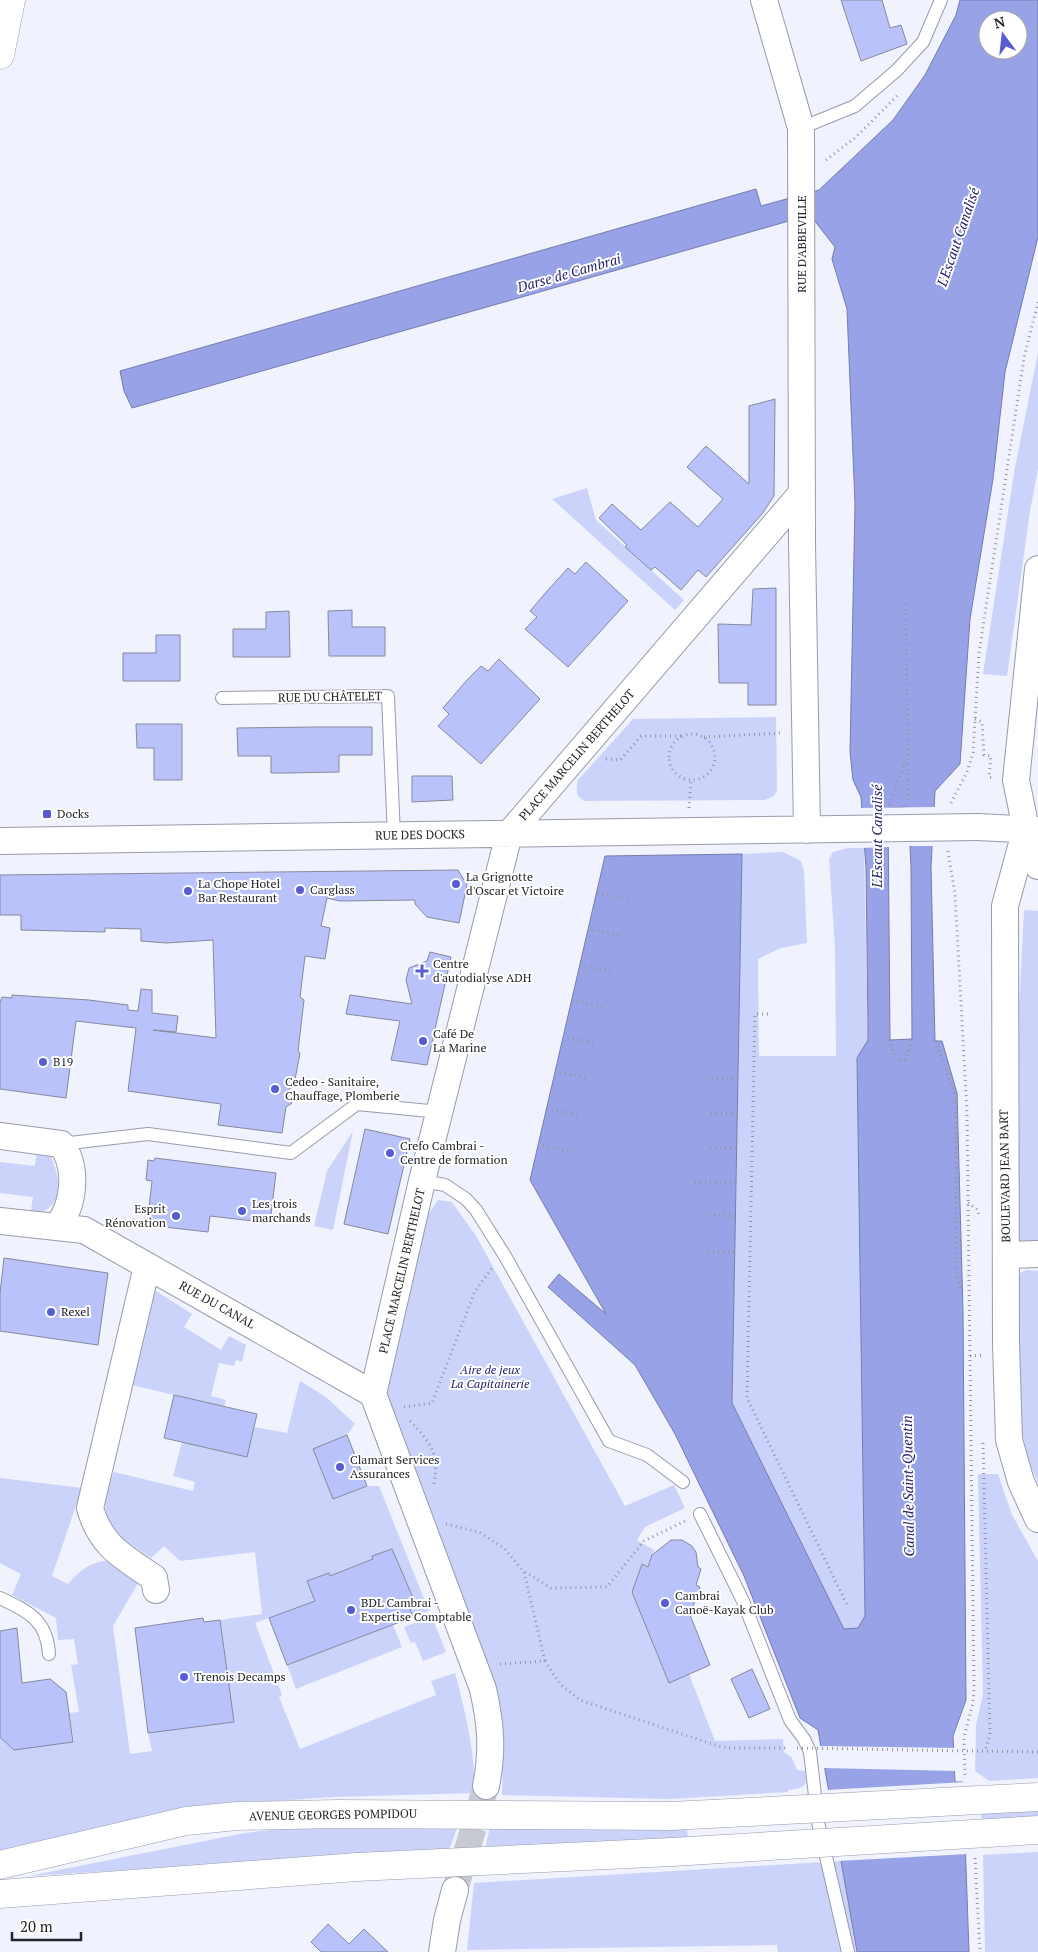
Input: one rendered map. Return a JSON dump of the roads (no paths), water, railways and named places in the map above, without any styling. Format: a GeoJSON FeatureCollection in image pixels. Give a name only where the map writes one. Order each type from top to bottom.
{"type":"FeatureCollection","features":[{"type":"Feature","properties":{"kind":"main road"},"geometry":{"type":"LineString","coordinates":[[0,55],[11,0]]}},
{"type":"Feature","properties":{"kind":"main road","name":"AVENUE GEORGES POMPIDOU"},"geometry":{"type":"LineString","coordinates":[[0,1865],[186,1821],[237,1816],[337,1814],[671,1816],[1038,1797]]}},
{"type":"Feature","properties":{"kind":"main road"},"geometry":{"type":"LineString","coordinates":[[0,1894],[357,1866],[672,1852],[1038,1830]]}},
{"type":"Feature","properties":{"kind":"street","name":"RUE D'ABBEVILLE"},"geometry":{"type":"LineString","coordinates":[[764,0],[801,128],[803,166],[802,493]]}},
{"type":"Feature","properties":{"kind":"street"},"geometry":{"type":"LineString","coordinates":[[802,493],[807,830]]}},
{"type":"Feature","properties":{"kind":"street","name":"PLACE MARCELIN BERTHELOT"},"geometry":{"type":"LineString","coordinates":[[383,1405],[422,1181],[509,834],[802,493]]}},
{"type":"Feature","properties":{"kind":"street","name":"BOULEVARD JEAN BART"},"geometry":{"type":"LineString","coordinates":[[1038,569],[1016,780],[1032,830],[1038,866]]}},
{"type":"Feature","properties":{"kind":"street","name":"RUE DES DOCKS"},"geometry":{"type":"LineString","coordinates":[[0,841],[977,827],[1032,830]]}},
{"type":"Feature","properties":{"kind":"street","name":"BOULEVARD JEAN BART"},"geometry":{"type":"LineString","coordinates":[[1032,830],[1005,906],[1006,1255],[1008,1426],[1018,1472],[1038,1520]]}},
{"type":"Feature","properties":{"kind":"street"},"geometry":{"type":"LineString","coordinates":[[0,1136],[61,1144],[71,1161],[72,1173],[69,1202],[57,1226]]}},
{"type":"Feature","properties":{"kind":"street","name":"RUE DU CANAL"},"geometry":{"type":"LineString","coordinates":[[0,1221],[84,1230],[383,1405]]}},
{"type":"Feature","properties":{"kind":"street"},"geometry":{"type":"LineString","coordinates":[[1006,1255],[1038,1254]]}},
{"type":"Feature","properties":{"kind":"street"},"geometry":{"type":"LineString","coordinates":[[147,1266],[90,1508],[94,1523],[108,1546],[154,1578],[156,1590]]}},
{"type":"Feature","properties":{"kind":"street"},"geometry":{"type":"LineString","coordinates":[[383,1405],[483,1689],[491,1734],[486,1786]]}},
{"type":"Feature","properties":{"kind":"street"},"geometry":{"type":"LineString","coordinates":[[442,1952],[447,1920],[456,1890]]}},
{"type":"Feature","properties":{"kind":"lane"},"geometry":{"type":"LineString","coordinates":[[801,128],[855,106],[897,70],[923,42],[940,0]]}},
{"type":"Feature","properties":{"kind":"lane","name":"RUE DU CHÂTELET"},"geometry":{"type":"LineString","coordinates":[[222,698],[388,696],[394,836]]}},
{"type":"Feature","properties":{"kind":"lane"},"geometry":{"type":"LineString","coordinates":[[61,1144],[148,1134],[291,1153],[356,1104],[440,1112]]}},
{"type":"Feature","properties":{"kind":"lane"},"geometry":{"type":"LineString","coordinates":[[422,1181],[445,1185],[466,1199],[505,1256],[609,1441],[647,1455],[683,1482]]}},
{"type":"Feature","properties":{"kind":"lane"},"geometry":{"type":"LineString","coordinates":[[700,1514],[743,1601],[790,1720],[804,1739],[810,1752],[818,1822],[848,1952]]}},
{"type":"Feature","properties":{"kind":"lane"},"geometry":{"type":"LineString","coordinates":[[0,1598],[28,1611],[42,1625],[49,1654]]}},
{"type":"Feature","properties":{"kind":"water"},"geometry":{"type":"Polygon","coordinates":[[[960,0],[1038,0],[1038,237],[1005,372],[993,479],[970,619],[960,764],[935,791],[931,867],[935,1041],[942,1041],[957,1093],[963,1312],[966,1700],[953,1736],[955,1782],[963,1782],[969,1952],[857,1952],[818,1730],[800,1718],[744,1576],[675,1434],[635,1365],[548,1287],[559,1274],[606,1314],[530,1180],[605,856],[742,854],[732,1403],[844,1629],[858,1628],[865,1616],[857,1058],[868,1040],[866,868],[861,797],[853,780],[850,752],[855,504],[847,309],[832,259],[835,247],[810,215],[132,408],[124,391],[120,371],[756,189],[761,206],[819,190],[893,120],[925,75],[956,15],[960,0]],[[908,807],[888,808],[890,1040],[912,1039],[911,867],[908,807]]]}},
{"type":"Feature","properties":{"kind":"tunnel"},"geometry":{"type":"LineString","coordinates":[[455,1890],[486,1786]]}},
{"type":"Feature","properties":{"kind":"place","name":"Docks"},"geometry":{"type":"Point","coordinates":[47,814]}},
{"type":"Feature","properties":{"kind":"place","name":"La Grignotte d'Oscar et Victoire"},"geometry":{"type":"Point","coordinates":[456,884]}},
{"type":"Feature","properties":{"kind":"place","name":"Carglass"},"geometry":{"type":"Point","coordinates":[300,890]}},
{"type":"Feature","properties":{"kind":"place","name":"La Chope Hotel Bar Restaurant"},"geometry":{"type":"Point","coordinates":[188,891]}},
{"type":"Feature","properties":{"kind":"place","name":"Centre d'autodialyse ADH"},"geometry":{"type":"Point","coordinates":[422,971]}},
{"type":"Feature","properties":{"kind":"place","name":"Café De La Marine"},"geometry":{"type":"Point","coordinates":[423,1041]}},
{"type":"Feature","properties":{"kind":"place","name":"B19"},"geometry":{"type":"Point","coordinates":[43,1062]}},
{"type":"Feature","properties":{"kind":"place","name":"Cedeo - Sanitaire, Chauffage, Plomberie"},"geometry":{"type":"Point","coordinates":[275,1089]}},
{"type":"Feature","properties":{"kind":"place","name":"Crefo Cambrai - Centre de formation"},"geometry":{"type":"Point","coordinates":[390,1153]}},
{"type":"Feature","properties":{"kind":"place","name":"Les trois marchands"},"geometry":{"type":"Point","coordinates":[242,1211]}},
{"type":"Feature","properties":{"kind":"place","name":"Esprit Rénovation"},"geometry":{"type":"Point","coordinates":[176,1216]}},
{"type":"Feature","properties":{"kind":"place","name":"Rexel"},"geometry":{"type":"Point","coordinates":[51,1312]}},
{"type":"Feature","properties":{"kind":"place","name":"Clamart Services Assurances"},"geometry":{"type":"Point","coordinates":[340,1467]}},
{"type":"Feature","properties":{"kind":"place","name":"Cambrai Canoë-Kayak Club"},"geometry":{"type":"Point","coordinates":[665,1603]}},
{"type":"Feature","properties":{"kind":"place","name":"BDL Cambrai - Expertise Comptable"},"geometry":{"type":"Point","coordinates":[351,1610]}},
{"type":"Feature","properties":{"kind":"place","name":"Trenois Decamps"},"geometry":{"type":"Point","coordinates":[184,1677]}},
{"type":"Feature","properties":{"kind":"water label","name":"L'Escaut Canalisé"},"geometry":{"type":"Point","coordinates":[958,237]}},
{"type":"Feature","properties":{"kind":"water label","name":"Darse de Cambrai"},"geometry":{"type":"Point","coordinates":[569,273]}},
{"type":"Feature","properties":{"kind":"water label","name":"L'Escaut Canalisé"},"geometry":{"type":"Point","coordinates":[877,836]}},
{"type":"Feature","properties":{"kind":"water label","name":"Canal de Saint-Quentin"},"geometry":{"type":"Point","coordinates":[908,1486]}},
{"type":"Feature","properties":{"kind":"park label","name":"Aire de jeux La Capitainerie"},"geometry":{"type":"Point","coordinates":[490,1377]}}]}
